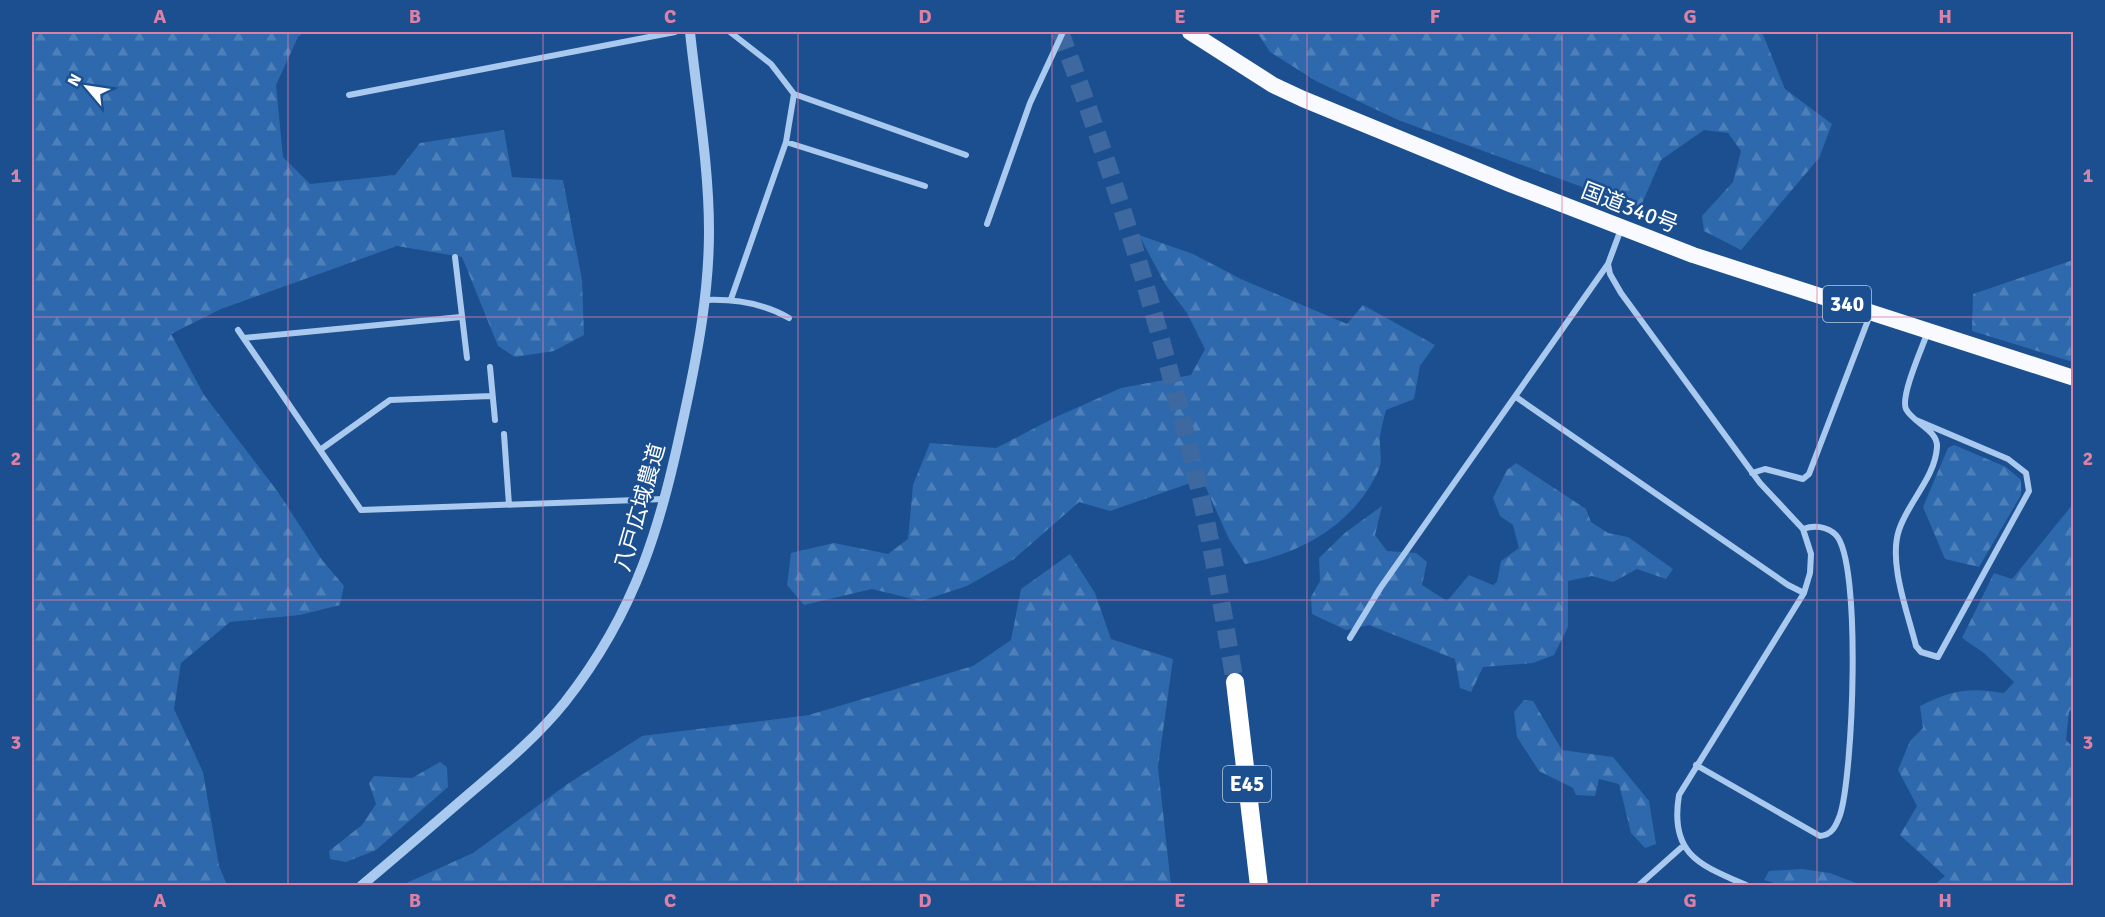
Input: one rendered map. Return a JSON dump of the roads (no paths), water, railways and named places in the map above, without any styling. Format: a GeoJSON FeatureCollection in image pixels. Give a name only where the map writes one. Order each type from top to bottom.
{"type":"FeatureCollection","features":[{"type":"Feature","properties":{"kind":"highway","name":"国道340号"},"geometry":{"type":"LineString","coordinates":[[1190,32],[1273,85],[1303,99],[1621,228],[1693,255],[2073,378]]}},
{"type":"Feature","properties":{"kind":"highway","name":"E45"},"geometry":{"type":"LineString","coordinates":[[1235,682],[1259,885]]}},
{"type":"Feature","properties":{"kind":"street"},"geometry":{"type":"LineString","coordinates":[[349,94],[675,32]]}},
{"type":"Feature","properties":{"kind":"street","name":"八戸広域農道"},"geometry":{"type":"LineString","coordinates":[[362,885],[523,748],[564,703],[599,655],[630,599],[654,538],[691,381],[706,300],[709,229],[690,32]]}},
{"type":"Feature","properties":{"kind":"street"},"geometry":{"type":"LineString","coordinates":[[730,32],[771,64],[794,94],[966,155]]}},
{"type":"Feature","properties":{"kind":"street"},"geometry":{"type":"LineString","coordinates":[[987,224],[1030,103],[1063,32]]}},
{"type":"Feature","properties":{"kind":"street"},"geometry":{"type":"LineString","coordinates":[[731,299],[786,142],[794,94]]}},
{"type":"Feature","properties":{"kind":"street"},"geometry":{"type":"LineString","coordinates":[[786,142],[925,186]]}},
{"type":"Feature","properties":{"kind":"street"},"geometry":{"type":"LineString","coordinates":[[1350,638],[1381,587],[1608,264],[1621,228]]}},
{"type":"Feature","properties":{"kind":"street"},"geometry":{"type":"LineString","coordinates":[[456,257],[466,358]]}},
{"type":"Feature","properties":{"kind":"street"},"geometry":{"type":"LineString","coordinates":[[1608,264],[1610,274],[1621,292],[1752,472],[1803,529],[1811,554],[1810,573],[1804,593],[1678,795],[1676,825],[1683,846],[1701,865],[1748,885]]}},
{"type":"Feature","properties":{"kind":"street"},"geometry":{"type":"LineString","coordinates":[[706,300],[731,299],[755,304],[789,318]]}},
{"type":"Feature","properties":{"kind":"street"},"geometry":{"type":"LineString","coordinates":[[1752,472],[1765,468],[1803,479],[1809,474],[1871,312]]}},
{"type":"Feature","properties":{"kind":"street"},"geometry":{"type":"LineString","coordinates":[[244,338],[461,316]]}},
{"type":"Feature","properties":{"kind":"street"},"geometry":{"type":"LineString","coordinates":[[238,330],[361,510],[665,499]]}},
{"type":"Feature","properties":{"kind":"street"},"geometry":{"type":"LineString","coordinates":[[1916,420],[2008,459],[2026,473],[2029,491],[1938,657],[1928,656],[1916,646],[1896,561],[1899,529],[1936,456],[1935,438],[1916,420],[1906,409],[1905,397],[1928,331]]}},
{"type":"Feature","properties":{"kind":"street"},"geometry":{"type":"LineString","coordinates":[[490,367],[495,420]]}},
{"type":"Feature","properties":{"kind":"street"},"geometry":{"type":"LineString","coordinates":[[320,450],[390,400],[491,396]]}},
{"type":"Feature","properties":{"kind":"street"},"geometry":{"type":"LineString","coordinates":[[1515,397],[1788,585],[1804,593]]}},
{"type":"Feature","properties":{"kind":"street"},"geometry":{"type":"LineString","coordinates":[[504,434],[509,505]]}},
{"type":"Feature","properties":{"kind":"street"},"geometry":{"type":"LineString","coordinates":[[1696,765],[1820,836],[1827,835],[1833,830],[1840,816],[1845,797],[1854,690],[1850,591],[1838,537],[1827,529],[1812,525],[1803,529]]}},
{"type":"Feature","properties":{"kind":"street"},"geometry":{"type":"LineString","coordinates":[[1638,885],[1683,846]]}},
{"type":"Feature","properties":{"kind":"tunnel"},"geometry":{"type":"LineString","coordinates":[[1060,32],[1100,142],[1153,310],[1203,505],[1235,682]]}}]}
